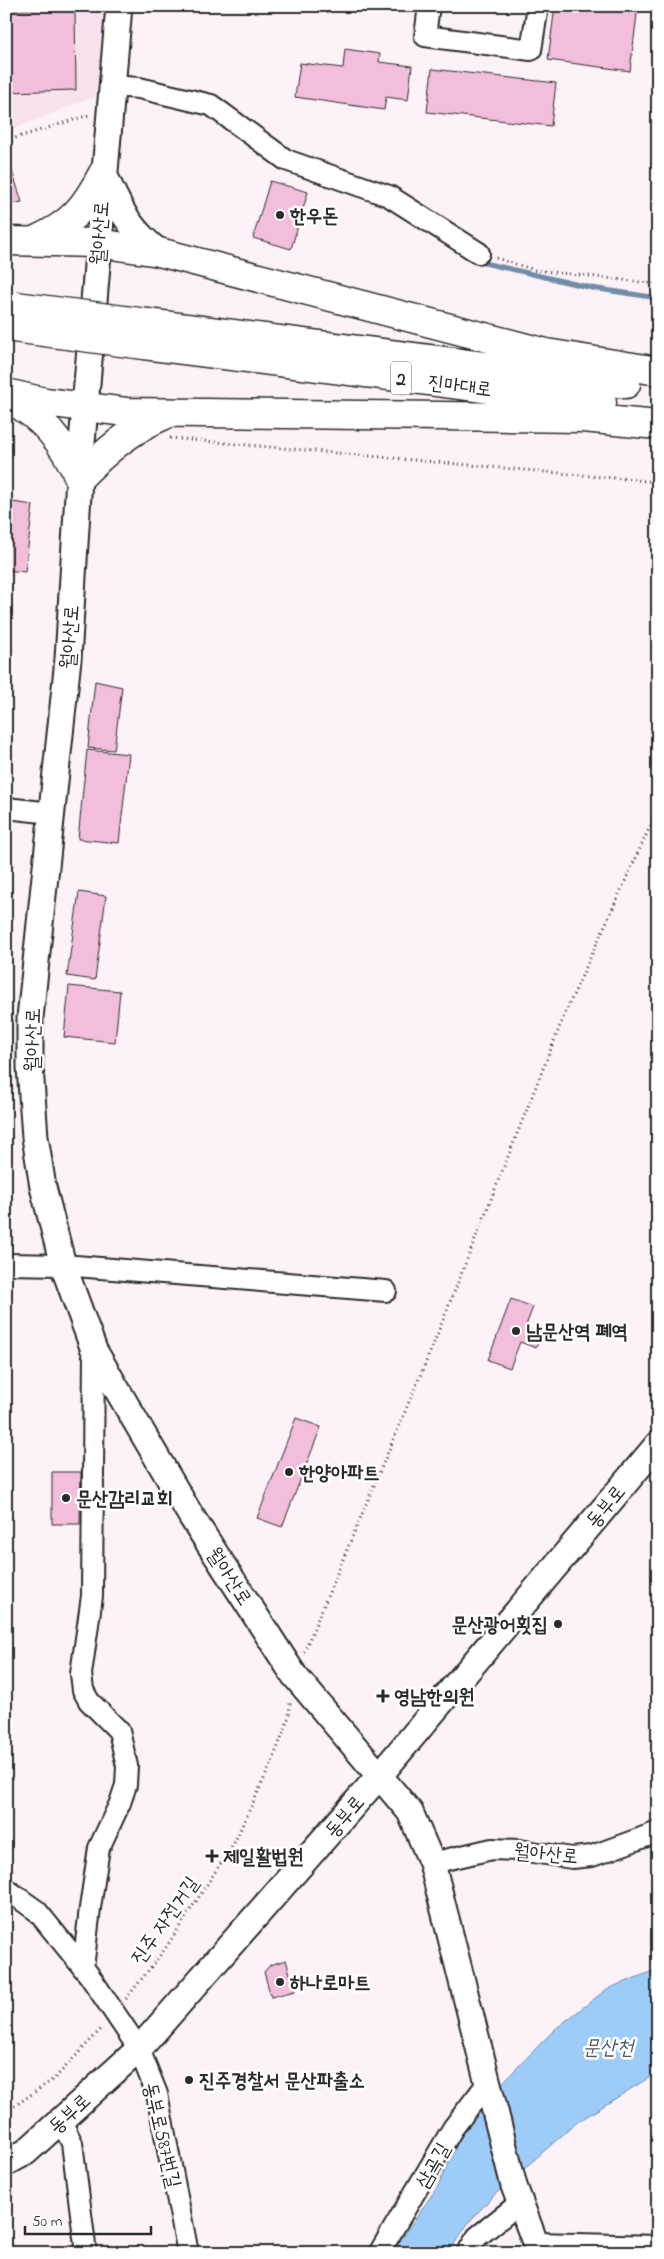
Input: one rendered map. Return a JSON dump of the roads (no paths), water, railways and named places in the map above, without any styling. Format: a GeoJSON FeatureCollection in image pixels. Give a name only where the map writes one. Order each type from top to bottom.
{"type":"FeatureCollection","features":[{"type":"Feature","properties":{"kind":"highway"},"geometry":{"type":"LineString","coordinates":[[19,241],[49,234],[70,221],[89,200],[103,173]]}},
{"type":"Feature","properties":{"kind":"highway"},"geometry":{"type":"LineString","coordinates":[[19,241],[98,242],[159,252],[546,353],[658,371]]}},
{"type":"Feature","properties":{"kind":"highway","name":"2"},"geometry":{"type":"LineString","coordinates":[[10,316],[146,334]]}},
{"type":"Feature","properties":{"kind":"highway","name":"진마대로"},"geometry":{"type":"LineString","coordinates":[[146,334],[658,388]]}},
{"type":"Feature","properties":{"kind":"highway","name":"진마대로"},"geometry":{"type":"LineString","coordinates":[[146,334],[658,410]]}},
{"type":"Feature","properties":{"kind":"highway"},"geometry":{"type":"LineString","coordinates":[[6,393],[45,402],[126,412],[170,425]]}},
{"type":"Feature","properties":{"kind":"highway"},"geometry":{"type":"LineString","coordinates":[[6,398],[35,416],[59,441],[71,459],[79,478],[121,440],[140,428],[170,425],[582,418],[658,425]]}},
{"type":"Feature","properties":{"kind":"main road","name":"월아산로"},"geometry":{"type":"LineString","coordinates":[[119,6],[103,173],[79,478],[68,659],[30,1018],[30,1067],[35,1136],[43,1187],[63,1265],[94,1350],[191,1516],[294,1674],[410,1812],[432,1864],[517,2194]]}},
{"type":"Feature","properties":{"kind":"main road"},"geometry":{"type":"LineString","coordinates":[[103,173],[126,220],[144,241],[159,252]]}},
{"type":"Feature","properties":{"kind":"main road","name":"동부로"},"geometry":{"type":"LineString","coordinates":[[6,2164],[26,2152],[139,2049],[380,1776],[658,1444]]}},
{"type":"Feature","properties":{"kind":"main road"},"geometry":{"type":"LineString","coordinates":[[517,2194],[538,2248]]}},
{"type":"Feature","properties":{"kind":"street"},"geometry":{"type":"LineString","coordinates":[[429,6],[425,36],[530,50],[538,6]]}},
{"type":"Feature","properties":{"kind":"street"},"geometry":{"type":"LineString","coordinates":[[110,98],[139,88],[210,105],[286,160],[389,196],[479,253]]}},
{"type":"Feature","properties":{"kind":"street"},"geometry":{"type":"LineString","coordinates":[[6,808],[52,813]]}},
{"type":"Feature","properties":{"kind":"street"},"geometry":{"type":"LineString","coordinates":[[6,1264],[63,1265],[386,1290]]}},
{"type":"Feature","properties":{"kind":"street"},"geometry":{"type":"LineString","coordinates":[[83,1968],[99,1848],[120,1803],[126,1785],[127,1766],[119,1731],[89,1701],[83,1690],[81,1674],[92,1596],[94,1350]]}},
{"type":"Feature","properties":{"kind":"street","name":"월아산로"},"geometry":{"type":"LineString","coordinates":[[432,1864],[492,1849],[519,1850],[572,1858],[592,1856],[658,1832]]}},
{"type":"Feature","properties":{"kind":"street","name":"동부로587번길"},"geometry":{"type":"LineString","coordinates":[[6,1889],[37,1912],[83,1968],[139,2049],[156,2094],[188,2253]]}},
{"type":"Feature","properties":{"kind":"street","name":"삼곡길"},"geometry":{"type":"LineString","coordinates":[[379,2253],[453,2128],[489,2081]]}},
{"type":"Feature","properties":{"kind":"street"},"geometry":{"type":"LineString","coordinates":[[61,2121],[72,2143],[86,2253]]}},
{"type":"Feature","properties":{"kind":"street"},"geometry":{"type":"LineString","coordinates":[[467,2253],[477,2237],[517,2194]]}},
{"type":"Feature","properties":{"kind":"street"},"geometry":{"type":"LineString","coordinates":[[538,2248],[658,2246]]}},
{"type":"Feature","properties":{"kind":"water","name":"문산천"},"geometry":{"type":"Polygon","coordinates":[[[658,1969],[658,2072],[576,2123],[493,2196],[469,2222],[448,2253],[392,2253],[438,2186],[470,2116],[554,2030],[607,1989],[658,1969]]]}},
{"type":"Feature","properties":{"kind":"waterway"},"geometry":{"type":"LineString","coordinates":[[476,261],[592,288],[658,298]]}},
{"type":"Feature","properties":{"kind":"place","name":"한우돈"},"geometry":{"type":"Point","coordinates":[280,215]}},
{"type":"Feature","properties":{"kind":"place","name":"남문산역 폐역"},"geometry":{"type":"Point","coordinates":[516,1331]}},
{"type":"Feature","properties":{"kind":"place","name":"한양아파트"},"geometry":{"type":"Point","coordinates":[289,1472]}},
{"type":"Feature","properties":{"kind":"place","name":"문산감리교회"},"geometry":{"type":"Point","coordinates":[66,1498]}},
{"type":"Feature","properties":{"kind":"place","name":"문산광어횟집"},"geometry":{"type":"Point","coordinates":[558,1624]}},
{"type":"Feature","properties":{"kind":"place","name":"영남한의원"},"geometry":{"type":"Point","coordinates":[383,1696]}},
{"type":"Feature","properties":{"kind":"place","name":"제일활법원"},"geometry":{"type":"Point","coordinates":[212,1856]}},
{"type":"Feature","properties":{"kind":"place","name":"하나로마트"},"geometry":{"type":"Point","coordinates":[280,1982]}},
{"type":"Feature","properties":{"kind":"place","name":"진주경찰서 문산파출소"},"geometry":{"type":"Point","coordinates":[189,2080]}}]}
